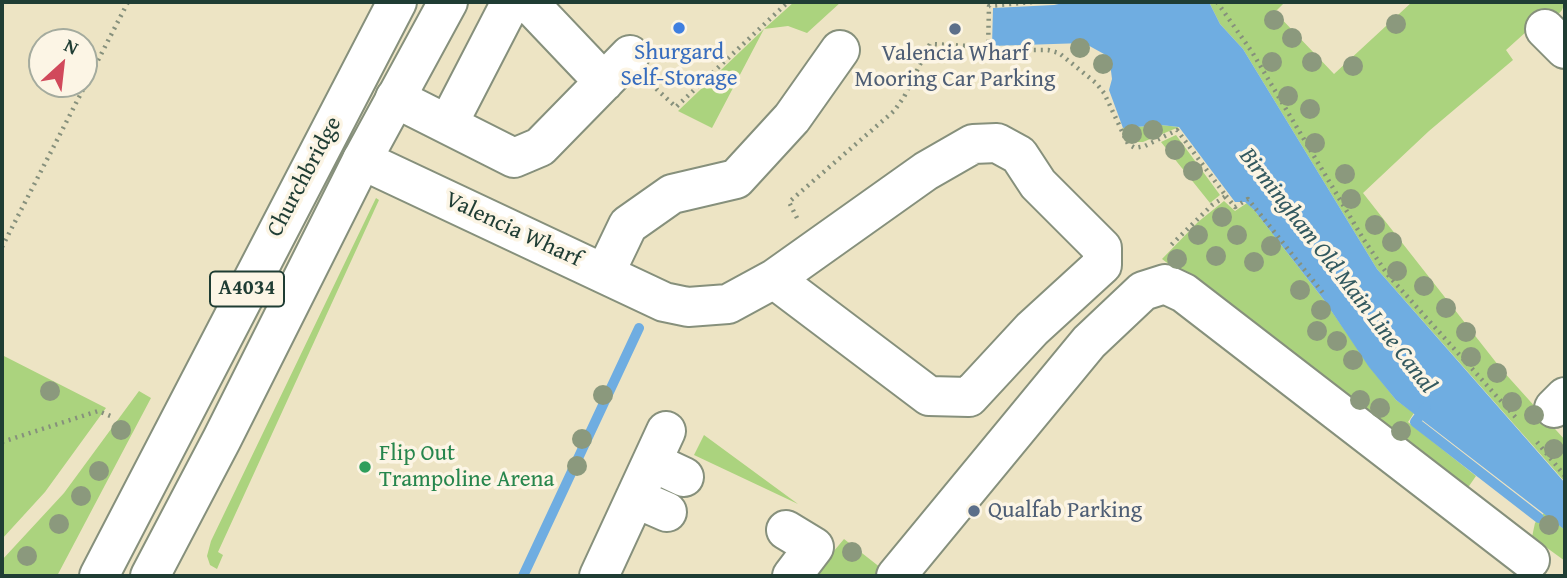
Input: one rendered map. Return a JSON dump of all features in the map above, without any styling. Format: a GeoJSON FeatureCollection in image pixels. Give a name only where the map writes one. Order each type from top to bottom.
{"type":"FeatureCollection","features":[{"type":"Feature","properties":{"kind":"main road","name":"Churchbridge"},"geometry":{"type":"LineString","coordinates":[[99,576],[397,2]]}},
{"type":"Feature","properties":{"kind":"main road","name":"Churchbridge"},"geometry":{"type":"LineString","coordinates":[[161,572],[362,160],[448,2]]}},
{"type":"Feature","properties":{"kind":"main road"},"geometry":{"type":"LineString","coordinates":[[448,124],[511,2]]}},
{"type":"Feature","properties":{"kind":"main road"},"geometry":{"type":"LineString","coordinates":[[395,98],[514,158],[540,148],[620,66],[528,2]]}},
{"type":"Feature","properties":{"kind":"main road"},"geometry":{"type":"LineString","coordinates":[[605,273],[628,225],[672,194],[736,179],[792,118],[840,50]]}},
{"type":"Feature","properties":{"kind":"main road","name":"Valencia Wharf"},"geometry":{"type":"LineString","coordinates":[[362,160],[664,302],[688,307],[727,304],[774,279],[926,171],[973,144],[997,144],[1018,155],[1038,184],[1102,248],[1102,265],[1032,329],[969,397],[929,396],[774,279]]}},
{"type":"Feature","properties":{"kind":"main road"},"geometry":{"type":"LineString","coordinates":[[896,576],[1089,342],[1143,291],[1164,284],[1184,293],[1530,560]]}},
{"type":"Feature","properties":{"kind":"main road"},"geometry":{"type":"LineString","coordinates":[[599,576],[651,505],[667,457]]}},
{"type":"Feature","properties":{"kind":"main road"},"geometry":{"type":"LineString","coordinates":[[786,530],[814,547],[792,576]]}},
{"type":"Feature","properties":{"kind":"path"},"geometry":{"type":"LineString","coordinates":[[2,247],[128,2]]}},
{"type":"Feature","properties":{"kind":"path"},"geometry":{"type":"LineString","coordinates":[[620,66],[677,107],[788,2]]}},
{"type":"Feature","properties":{"kind":"path"},"geometry":{"type":"LineString","coordinates":[[988,47],[989,6],[1032,2]]}},
{"type":"Feature","properties":{"kind":"path"},"geometry":{"type":"LineString","coordinates":[[1217,2],[1252,52],[1364,240],[1388,275],[1545,418],[1565,476]]}},
{"type":"Feature","properties":{"kind":"path"},"geometry":{"type":"LineString","coordinates":[[814,250],[789,202],[894,111],[904,97],[930,44],[988,47],[988,50],[1048,50],[1059,53],[1096,83],[1104,93],[1128,144],[1135,148],[1145,146],[1177,130],[1235,207],[1248,199],[1323,293]]}},
{"type":"Feature","properties":{"kind":"path"},"geometry":{"type":"LineString","coordinates":[[1195,221],[1226,196]]}},
{"type":"Feature","properties":{"kind":"path"},"geometry":{"type":"LineString","coordinates":[[2,442],[97,411],[113,417]]}},
{"type":"Feature","properties":{"kind":"green space"},"geometry":{"type":"Polygon","coordinates":[[[794,2],[841,2],[807,33],[788,26],[764,29],[794,2]]]}},
{"type":"Feature","properties":{"kind":"green space"},"geometry":{"type":"Polygon","coordinates":[[[1209,2],[1285,2],[1275,12],[1334,74],[1412,2],[1565,2],[1562,10],[1536,40],[1527,31],[1506,50],[1513,60],[1429,131],[1363,193],[1502,370],[1565,440],[1565,482],[1377,269],[1243,49],[1220,24],[1209,2]]]}},
{"type":"Feature","properties":{"kind":"green space"},"geometry":{"type":"Polygon","coordinates":[[[764,29],[712,128],[678,111],[764,29]]]}},
{"type":"Feature","properties":{"kind":"green space"},"geometry":{"type":"Polygon","coordinates":[[[1161,125],[1179,127],[1143,142],[1133,142],[1126,137],[1123,128],[1161,125]]]}},
{"type":"Feature","properties":{"kind":"green space"},"geometry":{"type":"Polygon","coordinates":[[[1176,135],[1220,195],[1210,203],[1161,142],[1176,135]]]}},
{"type":"Feature","properties":{"kind":"green space"},"geometry":{"type":"Polygon","coordinates":[[[376,198],[379,200],[218,552],[223,555],[217,569],[210,565],[207,556],[211,541],[376,198]]]}},
{"type":"Feature","properties":{"kind":"green space"},"geometry":{"type":"Polygon","coordinates":[[[1224,201],[1235,211],[1247,203],[1254,210],[1324,300],[1396,400],[1414,413],[1408,422],[1476,476],[1467,489],[1162,259],[1198,222],[1224,201]]]}},
{"type":"Feature","properties":{"kind":"green space"},"geometry":{"type":"Polygon","coordinates":[[[2,355],[106,408],[45,492],[2,539],[2,355]]]}},
{"type":"Feature","properties":{"kind":"green space"},"geometry":{"type":"Polygon","coordinates":[[[139,391],[151,398],[57,576],[2,576],[2,560],[64,493],[139,391]]]}},
{"type":"Feature","properties":{"kind":"green space"},"geometry":{"type":"Polygon","coordinates":[[[704,435],[798,504],[694,455],[704,435]]]}},
{"type":"Feature","properties":{"kind":"green space"},"geometry":{"type":"Polygon","coordinates":[[[1544,513],[1565,530],[1565,561],[1532,537],[1535,523],[1544,513]]]}},
{"type":"Feature","properties":{"kind":"green space"},"geometry":{"type":"Polygon","coordinates":[[[844,539],[881,568],[875,576],[813,576],[844,539]]]}},
{"type":"Feature","properties":{"kind":"water","name":"Birmingham Old Main Line Canal"},"geometry":{"type":"Polygon","coordinates":[[[1068,2],[1209,2],[1220,24],[1243,49],[1377,269],[1565,483],[1565,530],[1396,400],[1369,367],[1324,300],[1254,210],[1245,202],[1235,202],[1179,127],[1161,125],[1123,128],[1109,90],[1112,79],[1110,63],[1104,54],[1084,43],[992,46],[993,8],[1068,2]]]}},
{"type":"Feature","properties":{"kind":"waterway"},"geometry":{"type":"LineString","coordinates":[[523,576],[639,328]]}},
{"type":"Feature","properties":{"kind":"waterway","name":"Birmingham Old Main Line Canal"},"geometry":{"type":"LineString","coordinates":[[1426,407],[1415,422],[1539,518]]}},
{"type":"Feature","properties":{"kind":"place","name":"Shurgard Self-Storage"},"geometry":{"type":"Point","coordinates":[679,28]}},
{"type":"Feature","properties":{"kind":"place","name":"Valencia Wharf Mooring Car Parking"},"geometry":{"type":"Point","coordinates":[955,29]}},
{"type":"Feature","properties":{"kind":"place","name":"Flip Out Trampoline Arena"},"geometry":{"type":"Point","coordinates":[365,467]}},
{"type":"Feature","properties":{"kind":"place","name":"Qualfab Parking"},"geometry":{"type":"Point","coordinates":[974,511]}}]}
